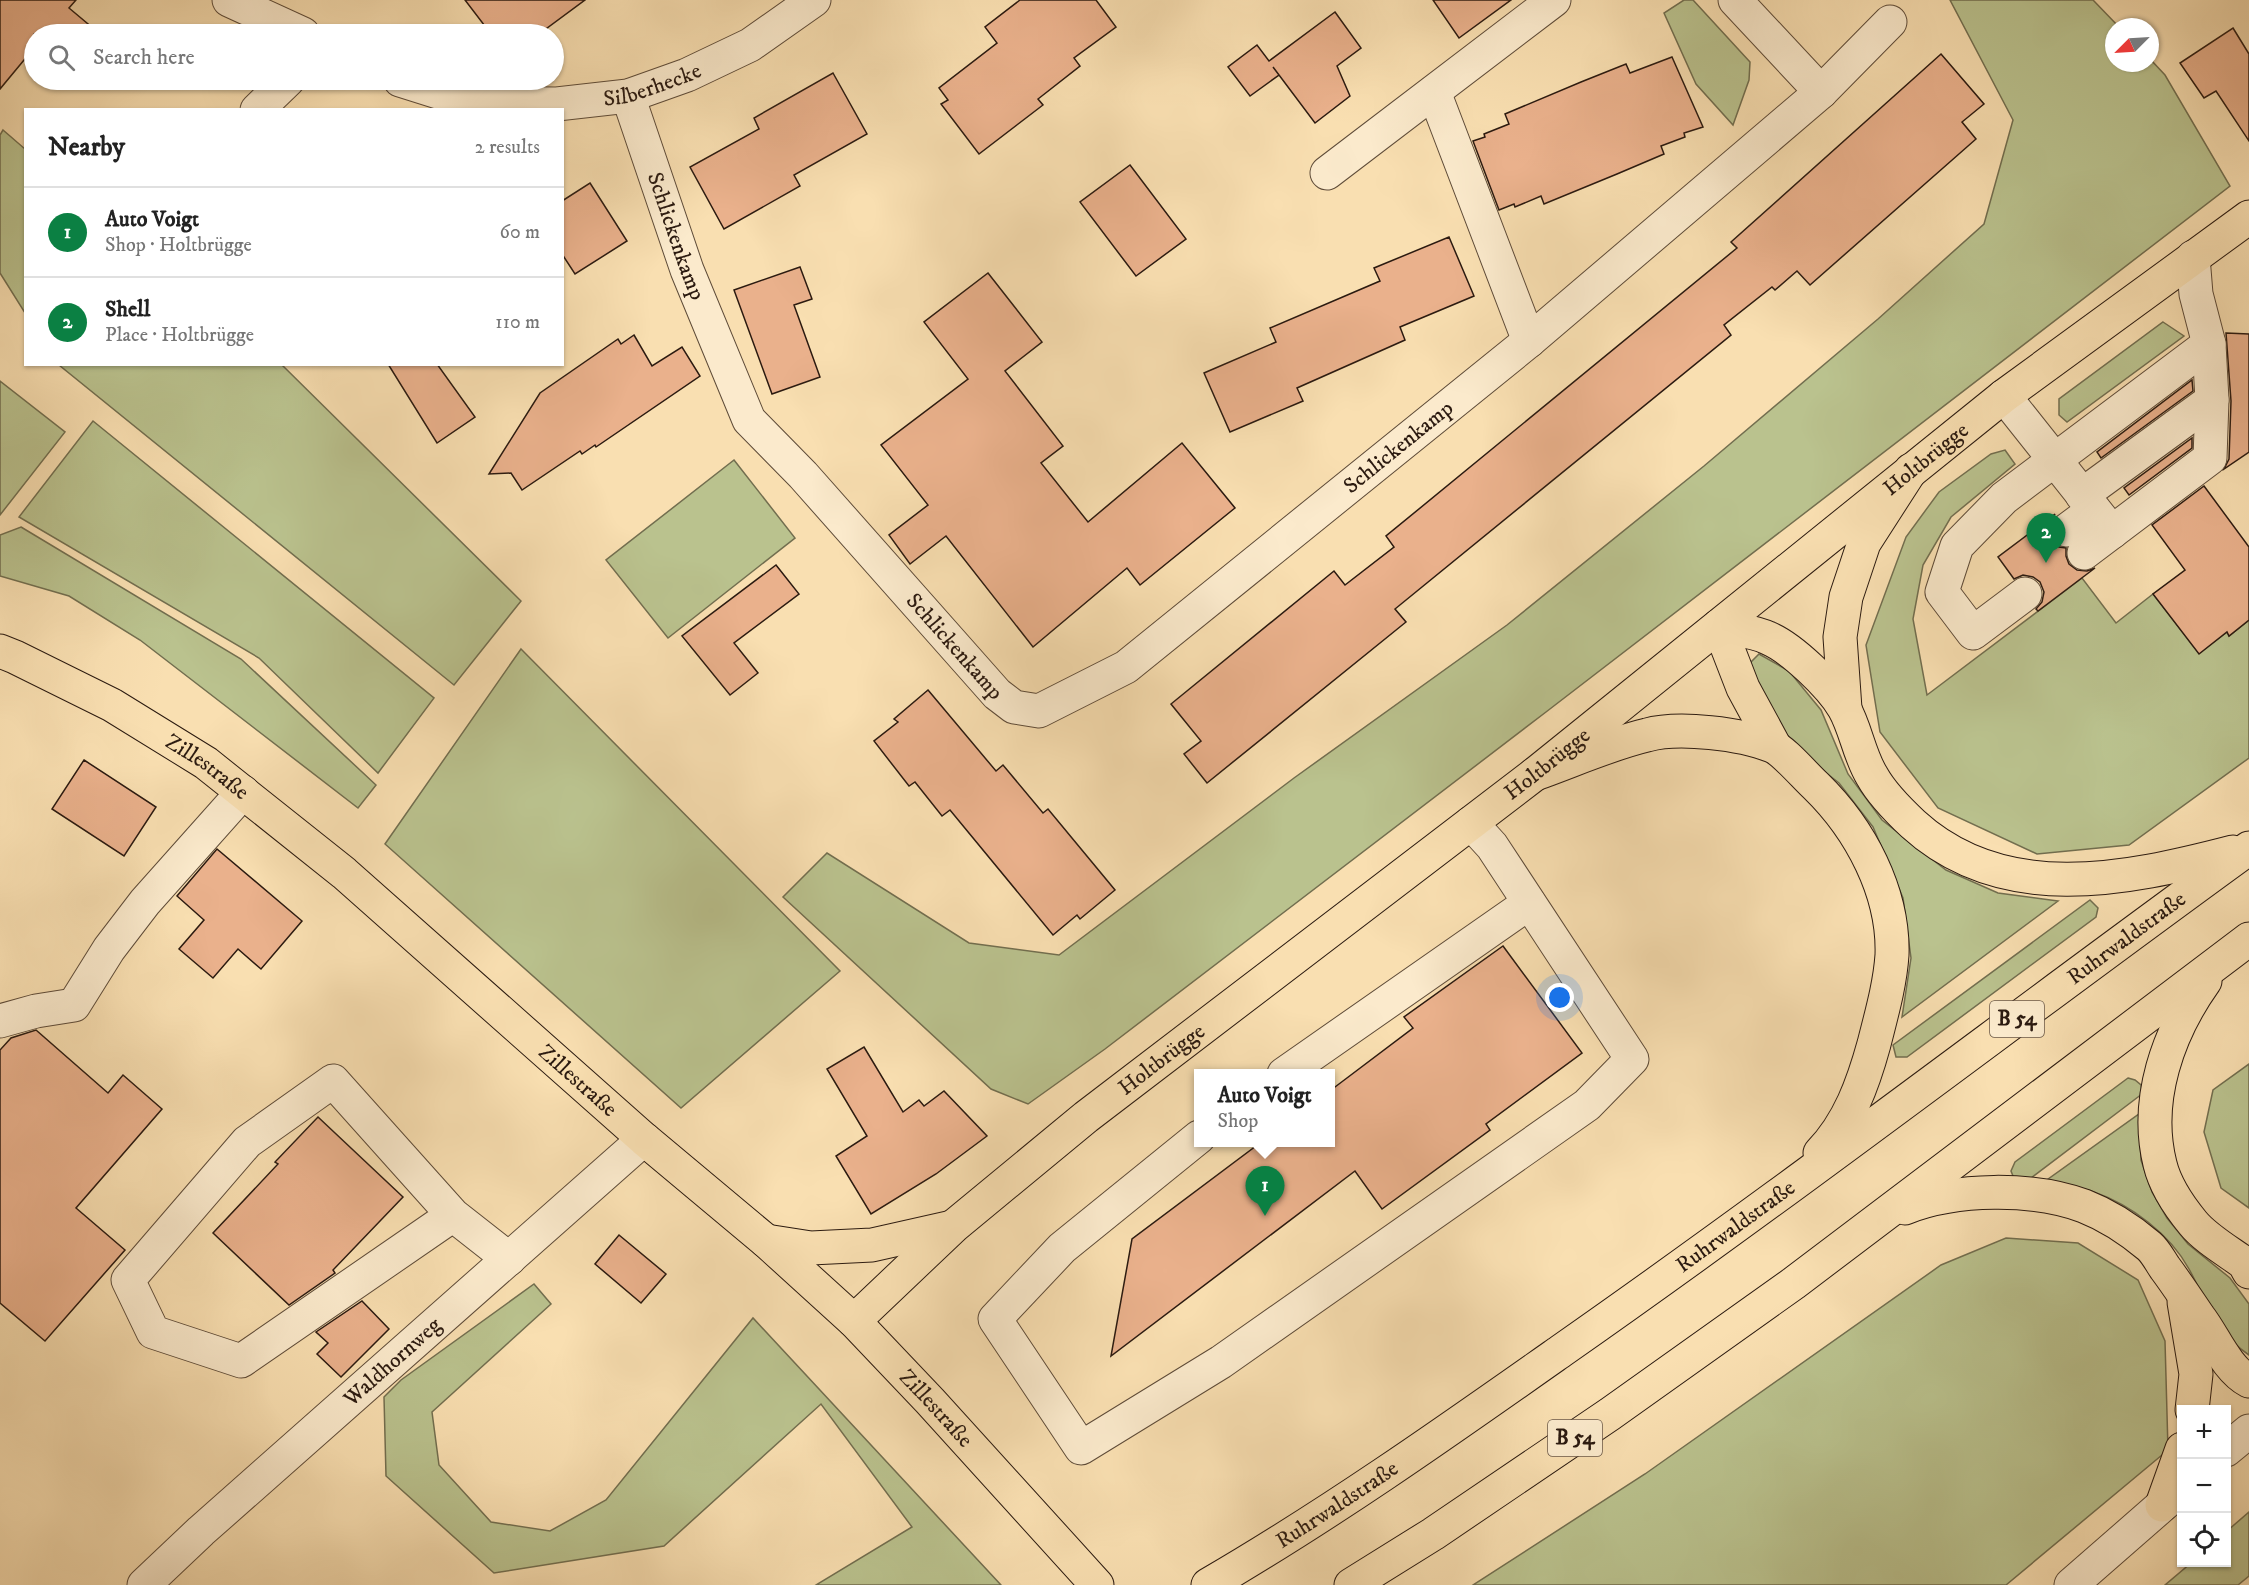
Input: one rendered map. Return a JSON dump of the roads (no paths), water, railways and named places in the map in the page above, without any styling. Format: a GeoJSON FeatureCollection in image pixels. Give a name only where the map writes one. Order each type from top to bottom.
{"type":"FeatureCollection","features":[{"type":"Feature","properties":{"kind":"main road","name":"Holtbrügge"},"geometry":{"type":"LineString","coordinates":[[854,1321],[954,1226],[1086,1117],[1535,774],[2004,396],[2249,217]]}},
{"type":"Feature","properties":{"kind":"main road"},"geometry":{"type":"LineString","coordinates":[[1845,709],[1840,637],[1846,597],[1864,543],[1911,470]]}},
{"type":"Feature","properties":{"kind":"main road"},"geometry":{"type":"LineString","coordinates":[[1719,626],[1768,637],[1804,663],[1835,695],[1845,709],[1871,775],[1897,809],[1930,839],[1968,861],[2008,875],[2062,881],[2107,877],[2181,865],[2249,848]]}},
{"type":"Feature","properties":{"kind":"main road"},"geometry":{"type":"LineString","coordinates":[[1719,626],[1743,688],[1774,747],[1832,802],[1859,838],[1882,888],[1889,924],[1892,954],[1880,1022],[1865,1077],[1852,1109],[1825,1149],[1785,1191]]}},
{"type":"Feature","properties":{"kind":"main road","name":"Zillestraße"},"geometry":{"type":"LineString","coordinates":[[0,651],[112,705],[206,763],[344,873],[645,1139],[766,1241],[854,1321],[1097,1585]]}},
{"type":"Feature","properties":{"kind":"main road"},"geometry":{"type":"LineString","coordinates":[[1535,774],[1649,734],[1690,731],[1735,737],[1774,747]]}},
{"type":"Feature","properties":{"kind":"main road","name":"Ruhrwaldstraße"},"geometry":{"type":"LineString","coordinates":[[1208,1585],[1408,1459],[1615,1314],[2249,848]]}},
{"type":"Feature","properties":{"kind":"main road","name":"B 54"},"geometry":{"type":"LineString","coordinates":[[1351,1585],[1433,1534],[1610,1414],[1794,1283],[2249,939]]}},
{"type":"Feature","properties":{"kind":"main road"},"geometry":{"type":"LineString","coordinates":[[2219,961],[2191,1001],[2173,1035],[2157,1091],[2156,1132],[2160,1164],[2172,1194],[2195,1226],[2247,1266]]}},
{"type":"Feature","properties":{"kind":"main road"},"geometry":{"type":"LineString","coordinates":[[1871,1224],[1900,1210],[1938,1197],[1980,1192],[2029,1195],[2082,1206],[2110,1218],[2151,1248],[2228,1361],[2249,1381]]}},
{"type":"Feature","properties":{"kind":"main road"},"geometry":{"type":"LineString","coordinates":[[766,1241],[811,1248],[872,1245],[954,1226]]}},
{"type":"Feature","properties":{"kind":"main road"},"geometry":{"type":"LineString","coordinates":[[2183,1294],[2196,1374],[2193,1405]]}},
{"type":"Feature","properties":{"kind":"main road"},"geometry":{"type":"LineString","coordinates":[[2172,1496],[2179,1459]]}},
{"type":"Feature","properties":{"kind":"street"},"geometry":{"type":"LineString","coordinates":[[229,0],[281,24]]}},
{"type":"Feature","properties":{"kind":"street","name":"Silberhecke"},"geometry":{"type":"LineString","coordinates":[[433,90],[473,102],[557,104],[628,96],[687,75],[750,45],[814,0]]}},
{"type":"Feature","properties":{"kind":"street"},"geometry":{"type":"LineString","coordinates":[[1327,173],[1554,0]]}},
{"type":"Feature","properties":{"kind":"street"},"geometry":{"type":"LineString","coordinates":[[1735,0],[1821,92]]}},
{"type":"Feature","properties":{"kind":"street","name":"Schlickenkamp"},"geometry":{"type":"LineString","coordinates":[[628,96],[687,270],[749,420],[810,482],[997,694],[1014,708],[1039,711],[1126,667],[1528,341],[1821,92],[1890,22]]}},
{"type":"Feature","properties":{"kind":"street"},"geometry":{"type":"LineString","coordinates":[[259,108],[278,90]]}},
{"type":"Feature","properties":{"kind":"street"},"geometry":{"type":"LineString","coordinates":[[1434,92],[1528,341]]}},
{"type":"Feature","properties":{"kind":"street"},"geometry":{"type":"LineString","coordinates":[[2096,512],[2210,458],[2212,400],[2209,344],[2196,294],[2193,257]]}},
{"type":"Feature","properties":{"kind":"street"},"geometry":{"type":"LineString","coordinates":[[2025,594],[1973,633],[1942,592],[1957,546],[2004,498],[2209,344]]}},
{"type":"Feature","properties":{"kind":"street"},"geometry":{"type":"LineString","coordinates":[[2004,396],[2096,512]]}},
{"type":"Feature","properties":{"kind":"street"},"geometry":{"type":"LineString","coordinates":[[2076,541],[2096,512],[2212,400]]}},
{"type":"Feature","properties":{"kind":"street"},"geometry":{"type":"LineString","coordinates":[[0,1021],[36,1011],[74,1005],[109,949],[145,902],[243,792]]}},
{"type":"Feature","properties":{"kind":"street"},"geometry":{"type":"LineString","coordinates":[[1194,1141],[1062,1248],[995,1319],[1081,1448],[1221,1362],[1587,1105],[1632,1059],[1492,846],[1471,823]]}},
{"type":"Feature","properties":{"kind":"street"},"geometry":{"type":"LineString","coordinates":[[1291,1069],[1529,903]]}},
{"type":"Feature","properties":{"kind":"street"},"geometry":{"type":"LineString","coordinates":[[453,1215],[241,1361],[153,1332],[128,1280],[248,1142],[333,1081],[453,1215],[509,1259]]}},
{"type":"Feature","properties":{"kind":"street","name":"Waldhornweg"},"geometry":{"type":"LineString","coordinates":[[144,1585],[201,1531],[645,1139]]}},
{"type":"Feature","properties":{"kind":"street"},"geometry":{"type":"LineString","coordinates":[[2231,1446],[2249,1431]]}},
{"type":"Feature","properties":{"kind":"street"},"geometry":{"type":"LineString","coordinates":[[2071,1585],[2172,1496]]}},
{"type":"Feature","properties":{"kind":"place","name":"Shell"},"geometry":{"type":"Point","coordinates":[2046,563]}},
{"type":"Feature","properties":{"kind":"place","name":"Auto Voigt"},"geometry":{"type":"Point","coordinates":[1265,1216]}}]}
